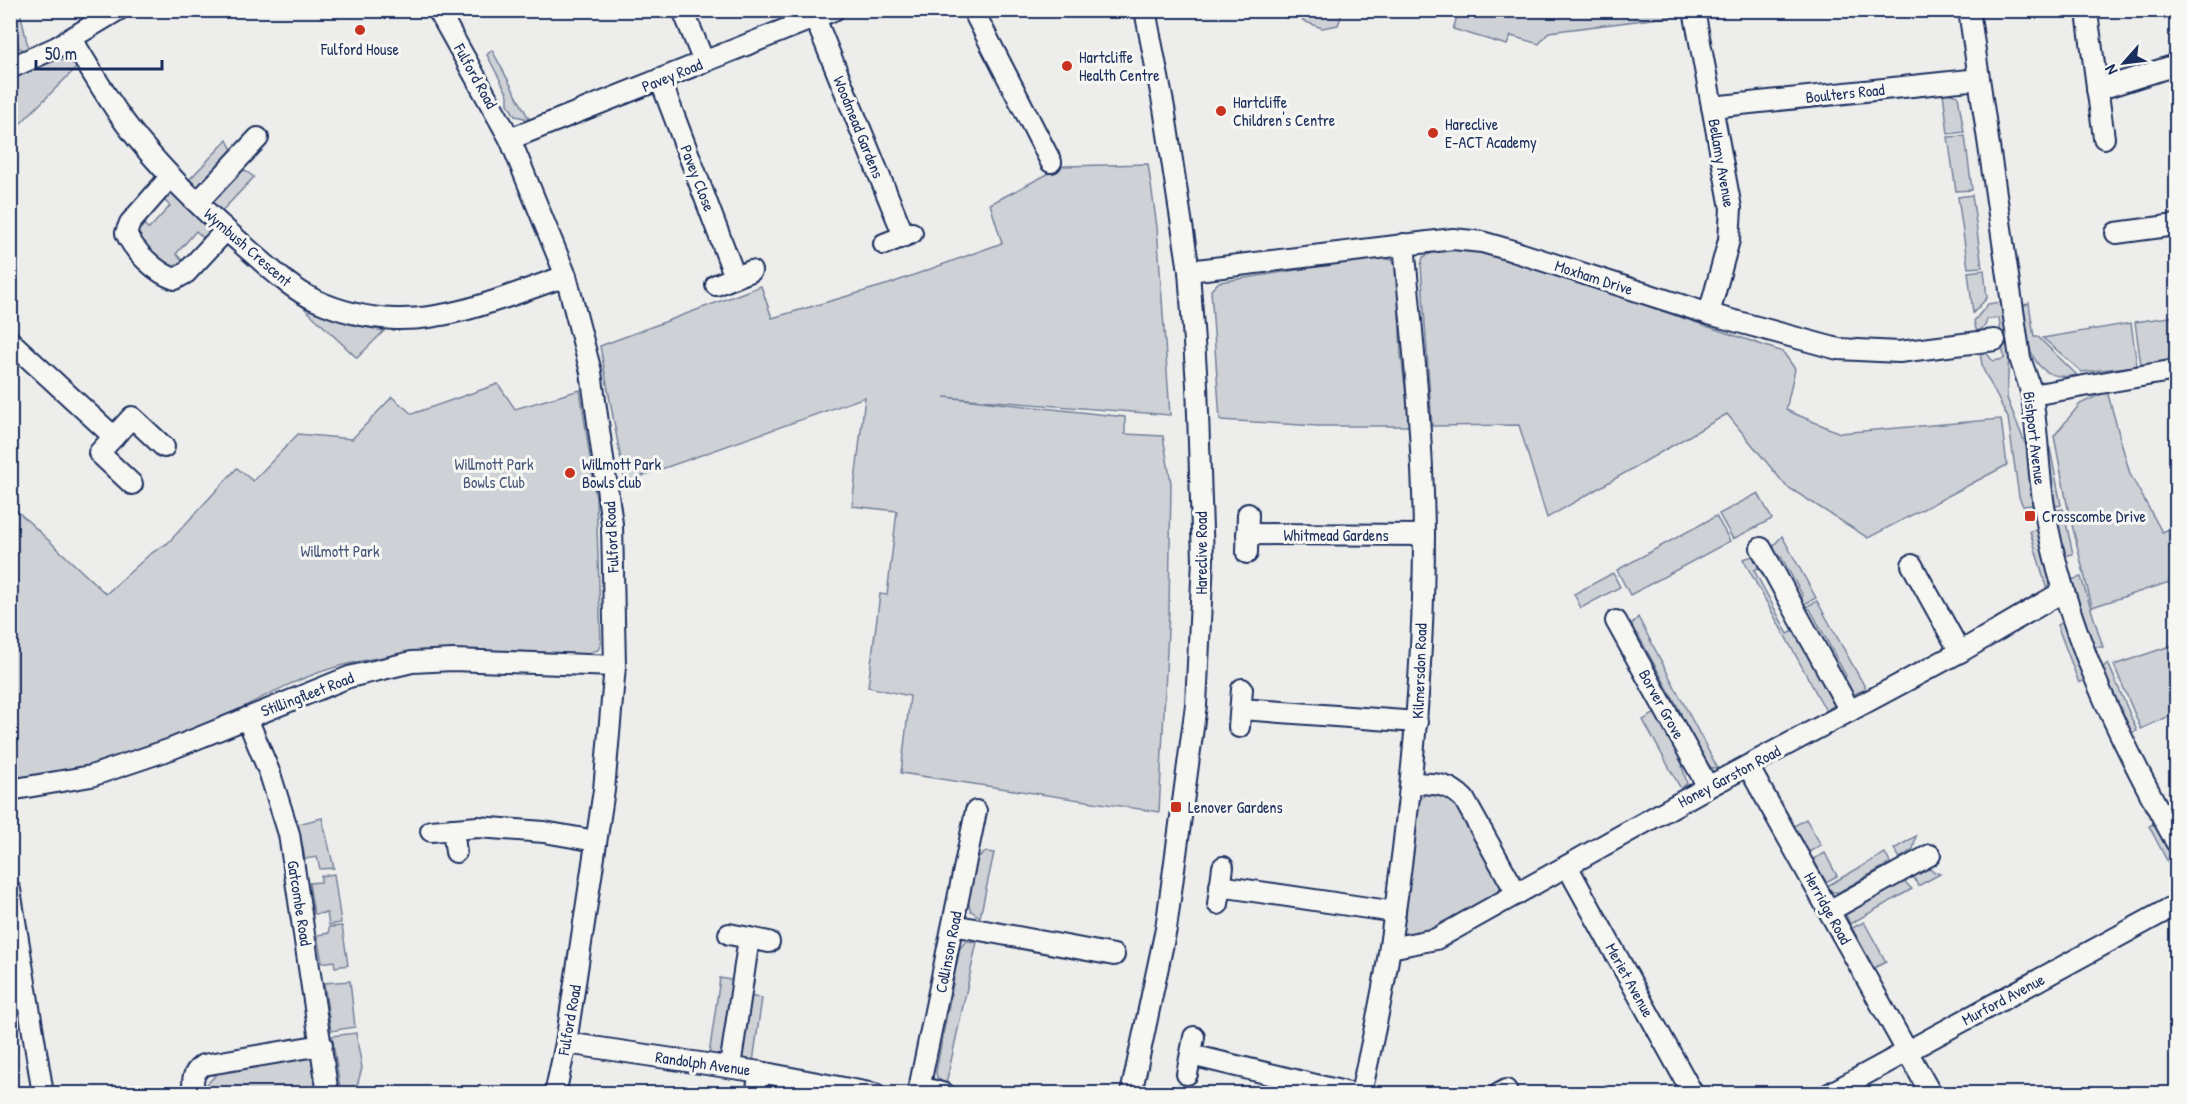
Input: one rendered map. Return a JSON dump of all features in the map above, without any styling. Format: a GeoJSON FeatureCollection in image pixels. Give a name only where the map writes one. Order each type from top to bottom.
{"type":"FeatureCollection","features":[{"type":"Feature","properties":{"kind":"street"},"geometry":{"type":"LineString","coordinates":[[10,68],[72,39],[118,10]]}},
{"type":"Feature","properties":{"kind":"street","name":"Fulford Road"},"geometry":{"type":"LineString","coordinates":[[438,10],[510,139],[566,276],[580,320],[600,429],[612,524],[615,666],[604,790],[566,1043],[555,1094]]}},
{"type":"Feature","properties":{"kind":"street"},"geometry":{"type":"LineString","coordinates":[[683,10],[704,62]]}},
{"type":"Feature","properties":{"kind":"street","name":"Pavey Road"},"geometry":{"type":"LineString","coordinates":[[510,139],[834,10]]}},
{"type":"Feature","properties":{"kind":"street"},"geometry":{"type":"LineString","coordinates":[[974,10],[1052,162]]}},
{"type":"Feature","properties":{"kind":"street","name":"Hareclive Road"},"geometry":{"type":"LineString","coordinates":[[1131,1094],[1166,929],[1196,705],[1203,559],[1197,385],[1189,271],[1164,108],[1145,10]]}},
{"type":"Feature","properties":{"kind":"street","name":"Bellamy Avenue"},"geometry":{"type":"LineString","coordinates":[[1694,10],[1727,178],[1732,220],[1728,248],[1709,314]]}},
{"type":"Feature","properties":{"kind":"street","name":"Bishport Avenue"},"geometry":{"type":"LineString","coordinates":[[1970,10],[2020,358],[2032,395],[2044,506],[2064,591],[2103,701],[2131,760],[2176,842]]}},
{"type":"Feature","properties":{"kind":"street","name":"Woodmead Gardens"},"geometry":{"type":"LineString","coordinates":[[815,18],[908,234],[885,244]]}},
{"type":"Feature","properties":{"kind":"street"},"geometry":{"type":"LineString","coordinates":[[2088,20],[2104,138]]}},
{"type":"Feature","properties":{"kind":"street","name":"Wymbush Crescent"},"geometry":{"type":"LineString","coordinates":[[72,39],[122,118],[171,176],[226,230],[287,283],[303,293],[333,307],[381,318],[409,319],[445,314],[566,276]]}},
{"type":"Feature","properties":{"kind":"street"},"geometry":{"type":"LineString","coordinates":[[2097,90],[2176,65]]}},
{"type":"Feature","properties":{"kind":"street","name":"Boulters Road"},"geometry":{"type":"LineString","coordinates":[[1712,107],[1979,79]]}},
{"type":"Feature","properties":{"kind":"street","name":"Pavey Close"},"geometry":{"type":"LineString","coordinates":[[660,80],[743,274],[716,285]]}},
{"type":"Feature","properties":{"kind":"street"},"geometry":{"type":"LineString","coordinates":[[198,202],[258,139]]}},
{"type":"Feature","properties":{"kind":"street"},"geometry":{"type":"LineString","coordinates":[[171,176],[130,223],[126,233],[131,243],[165,276],[175,279],[186,273],[226,230]]}},
{"type":"Feature","properties":{"kind":"street"},"geometry":{"type":"LineString","coordinates":[[2116,233],[2176,225]]}},
{"type":"Feature","properties":{"kind":"street","name":"Moxham Drive"},"geometry":{"type":"LineString","coordinates":[[1189,271],[1453,239],[1482,242],[1709,314],[1798,339],[1854,351],[1899,352],[1995,340]]}},
{"type":"Feature","properties":{"kind":"street","name":"Kilmersdon Road"},"geometry":{"type":"LineString","coordinates":[[1361,1094],[1390,948],[1412,783],[1417,722],[1424,535],[1414,354],[1404,244]]}},
{"type":"Feature","properties":{"kind":"street"},"geometry":{"type":"LineString","coordinates":[[10,341],[114,437]]}},
{"type":"Feature","properties":{"kind":"street"},"geometry":{"type":"LineString","coordinates":[[2032,395],[2176,370]]}},
{"type":"Feature","properties":{"kind":"street"},"geometry":{"type":"LineString","coordinates":[[132,484],[99,453],[132,417],[164,447]]}},
{"type":"Feature","properties":{"kind":"street","name":"Whitmead Gardens"},"geometry":{"type":"LineString","coordinates":[[1248,514],[1247,543],[1424,535]]}},
{"type":"Feature","properties":{"kind":"street"},"geometry":{"type":"LineString","coordinates":[[1761,548],[1850,711]]}},
{"type":"Feature","properties":{"kind":"street"},"geometry":{"type":"LineString","coordinates":[[1912,565],[1960,652]]}},
{"type":"Feature","properties":{"kind":"street","name":"Honey Garston Road"},"geometry":{"type":"LineString","coordinates":[[1390,948],[1436,939],[1708,787],[1960,652],[2064,591]]}},
{"type":"Feature","properties":{"kind":"street","name":"Borver Grove"},"geometry":{"type":"LineString","coordinates":[[1616,621],[1708,787]]}},
{"type":"Feature","properties":{"kind":"street","name":"Stillingfleet Road"},"geometry":{"type":"LineString","coordinates":[[10,790],[91,776],[171,749],[349,677],[412,662],[453,660],[615,666]]}},
{"type":"Feature","properties":{"kind":"street"},"geometry":{"type":"LineString","coordinates":[[1242,689],[1240,718],[1417,722]]}},
{"type":"Feature","properties":{"kind":"street","name":"Gatcombe Road"},"geometry":{"type":"LineString","coordinates":[[247,718],[270,774],[289,834],[328,1094]]}},
{"type":"Feature","properties":{"kind":"street","name":"Herridge Road"},"geometry":{"type":"LineString","coordinates":[[1748,766],[1931,1094]]}},
{"type":"Feature","properties":{"kind":"street"},"geometry":{"type":"LineString","coordinates":[[1412,783],[1444,784],[1459,794],[1517,894]]}},
{"type":"Feature","properties":{"kind":"street","name":"Collinson Road"},"geometry":{"type":"LineString","coordinates":[[919,1090],[976,811]]}},
{"type":"Feature","properties":{"kind":"street"},"geometry":{"type":"LineString","coordinates":[[431,831],[478,827],[533,831],[596,841]]}},
{"type":"Feature","properties":{"kind":"street"},"geometry":{"type":"LineString","coordinates":[[453,829],[456,852]]}},
{"type":"Feature","properties":{"kind":"street"},"geometry":{"type":"LineString","coordinates":[[1829,911],[1930,855]]}},
{"type":"Feature","properties":{"kind":"street","name":"Meriet Avenue"},"geometry":{"type":"LineString","coordinates":[[1567,866],[1693,1094]]}},
{"type":"Feature","properties":{"kind":"street"},"geometry":{"type":"LineString","coordinates":[[1220,886],[1395,912]]}},
{"type":"Feature","properties":{"kind":"street"},"geometry":{"type":"LineString","coordinates":[[10,890],[43,1094]]}},
{"type":"Feature","properties":{"kind":"street","name":"Murford Avenue"},"geometry":{"type":"LineString","coordinates":[[1829,1094],[2176,905]]}},
{"type":"Feature","properties":{"kind":"street"},"geometry":{"type":"LineString","coordinates":[[953,925],[1114,955]]}},
{"type":"Feature","properties":{"kind":"street"},"geometry":{"type":"LineString","coordinates":[[729,934],[770,942]]}},
{"type":"Feature","properties":{"kind":"street"},"geometry":{"type":"LineString","coordinates":[[730,1067],[749,938]]}},
{"type":"Feature","properties":{"kind":"street","name":"Randolph Avenue"},"geometry":{"type":"LineString","coordinates":[[566,1043],[730,1067],[875,1094]]}},
{"type":"Feature","properties":{"kind":"street"},"geometry":{"type":"LineString","coordinates":[[194,1094],[192,1080],[196,1071],[203,1065],[322,1045]]}},
{"type":"Feature","properties":{"kind":"street"},"geometry":{"type":"LineString","coordinates":[[1191,1056],[1353,1094]]}},
{"type":"Feature","properties":{"kind":"street"},"geometry":{"type":"LineString","coordinates":[[756,1094],[760,1072]]}},
{"type":"Feature","properties":{"kind":"street"},"geometry":{"type":"LineString","coordinates":[[919,1090],[945,1094]]}},
{"type":"Feature","properties":{"kind":"green space"},"geometry":{"type":"Polygon","coordinates":[[[1300,10],[1343,11],[1338,25],[1322,28],[1303,21],[1300,10]]]}},
{"type":"Feature","properties":{"kind":"green space"},"geometry":{"type":"Polygon","coordinates":[[[11,11],[20,11],[28,47],[24,50],[19,48],[11,11]]]}},
{"type":"Feature","properties":{"kind":"green space"},"geometry":{"type":"Polygon","coordinates":[[[1459,11],[1682,11],[1683,15],[1549,32],[1539,44],[1511,36],[1507,45],[1453,29],[1459,11]]]}},
{"type":"Feature","properties":{"kind":"green space"},"geometry":{"type":"Polygon","coordinates":[[[492,50],[529,119],[515,116],[508,104],[508,95],[487,55],[492,50]]]}},
{"type":"Feature","properties":{"kind":"green space"},"geometry":{"type":"Polygon","coordinates":[[[59,59],[70,61],[77,67],[20,124],[11,114],[10,78],[59,59]]]}},
{"type":"Feature","properties":{"kind":"green space"},"geometry":{"type":"Polygon","coordinates":[[[1943,92],[1958,96],[1964,132],[1948,134],[1943,92]]]}},
{"type":"Feature","properties":{"kind":"green space"},"geometry":{"type":"Polygon","coordinates":[[[1965,136],[1972,190],[1956,191],[1948,137],[1965,136]]]}},
{"type":"Feature","properties":{"kind":"green space"},"geometry":{"type":"Polygon","coordinates":[[[227,140],[233,152],[203,185],[197,186],[189,180],[227,140]]]}},
{"type":"Feature","properties":{"kind":"green space"},"geometry":{"type":"Polygon","coordinates":[[[1148,164],[1157,227],[1170,415],[944,397],[1125,417],[1125,434],[1163,436],[1171,483],[1169,610],[1159,812],[901,773],[910,696],[868,687],[880,594],[887,595],[897,511],[852,506],[865,397],[625,482],[600,346],[761,286],[772,318],[889,284],[1002,243],[990,204],[1063,166],[1148,164]]]}},
{"type":"Feature","properties":{"kind":"green space"},"geometry":{"type":"Polygon","coordinates":[[[240,167],[254,177],[220,213],[214,204],[214,198],[240,167]]]}},
{"type":"Feature","properties":{"kind":"green space"},"geometry":{"type":"Polygon","coordinates":[[[173,192],[213,230],[206,240],[196,231],[176,254],[185,263],[175,268],[163,263],[151,253],[134,230],[139,220],[149,229],[170,206],[161,197],[173,192]]]}},
{"type":"Feature","properties":{"kind":"green space"},"geometry":{"type":"Polygon","coordinates":[[[1972,195],[1982,267],[1968,268],[1958,197],[1972,195]]]}},
{"type":"Feature","properties":{"kind":"green space"},"geometry":{"type":"Polygon","coordinates":[[[1450,250],[1488,252],[1783,352],[1795,369],[1786,410],[1840,433],[2001,419],[2007,465],[1868,538],[1786,486],[1727,414],[1547,518],[1519,425],[1432,426],[1421,265],[1423,257],[1450,250]]]}},
{"type":"Feature","properties":{"kind":"green space"},"geometry":{"type":"Polygon","coordinates":[[[1380,257],[1392,260],[1397,266],[1401,354],[1410,426],[1318,426],[1220,420],[1211,290],[1219,282],[1380,257]]]}},
{"type":"Feature","properties":{"kind":"green space"},"geometry":{"type":"Polygon","coordinates":[[[1984,270],[1987,298],[1973,313],[1968,272],[1984,270]]]}},
{"type":"Feature","properties":{"kind":"green space"},"geometry":{"type":"Polygon","coordinates":[[[2001,302],[2009,353],[2007,398],[2030,456],[2032,505],[2023,506],[2019,497],[2008,418],[1983,369],[1980,354],[1983,349],[1993,361],[2004,359],[1999,318],[1987,319],[1985,326],[1977,333],[1974,321],[1988,304],[2001,302]]]}},
{"type":"Feature","properties":{"kind":"green space"},"geometry":{"type":"Polygon","coordinates":[[[2029,303],[2034,337],[2038,337],[2077,375],[2061,376],[2049,373],[2040,367],[2029,346],[2021,307],[2029,303]]]}},
{"type":"Feature","properties":{"kind":"green space"},"geometry":{"type":"Polygon","coordinates":[[[300,304],[347,323],[384,331],[357,358],[300,304]]]}},
{"type":"Feature","properties":{"kind":"green space"},"geometry":{"type":"Polygon","coordinates":[[[2176,316],[2176,359],[2141,365],[2135,322],[2176,316]]]}},
{"type":"Feature","properties":{"kind":"green space"},"geometry":{"type":"Polygon","coordinates":[[[2131,323],[2137,366],[2082,372],[2043,338],[2131,323]]]}},
{"type":"Feature","properties":{"kind":"green space","name":"Willmott Park"},"geometry":{"type":"Polygon","coordinates":[[[498,384],[515,409],[580,390],[596,499],[601,644],[598,650],[585,654],[429,652],[367,660],[336,667],[300,680],[194,731],[150,748],[81,769],[11,782],[10,510],[13,507],[106,594],[150,554],[168,543],[237,468],[253,481],[298,434],[352,439],[392,397],[412,414],[498,384]]]}},
{"type":"Feature","properties":{"kind":"green space"},"geometry":{"type":"Polygon","coordinates":[[[2107,391],[2130,474],[2162,532],[2176,526],[2176,580],[2092,607],[2067,504],[2054,436],[2080,404],[2107,391]]]}},
{"type":"Feature","properties":{"kind":"green space"},"geometry":{"type":"Polygon","coordinates":[[[2046,448],[2050,448],[2061,505],[2051,507],[2046,448]]]}},
{"type":"Feature","properties":{"kind":"green space"},"geometry":{"type":"Polygon","coordinates":[[[1758,493],[1772,519],[1733,539],[1719,514],[1758,493]]]}},
{"type":"Feature","properties":{"kind":"green space"},"geometry":{"type":"Polygon","coordinates":[[[2063,509],[2073,554],[2063,556],[2053,511],[2063,509]]]}},
{"type":"Feature","properties":{"kind":"green space"},"geometry":{"type":"Polygon","coordinates":[[[1716,516],[1730,541],[1630,595],[1617,570],[1716,516]]]}},
{"type":"Feature","properties":{"kind":"green space"},"geometry":{"type":"Polygon","coordinates":[[[2040,529],[2051,580],[2047,590],[2030,531],[2040,529]]]}},
{"type":"Feature","properties":{"kind":"green space"},"geometry":{"type":"Polygon","coordinates":[[[1782,536],[1816,598],[1802,605],[1799,601],[1803,596],[1781,557],[1774,556],[1774,545],[1782,536]]]}},
{"type":"Feature","properties":{"kind":"green space"},"geometry":{"type":"Polygon","coordinates":[[[1753,556],[1766,564],[1754,570],[1788,634],[1800,628],[1804,635],[1799,640],[1830,696],[1837,696],[1834,705],[1826,711],[1743,559],[1753,556]]]}},
{"type":"Feature","properties":{"kind":"green space"},"geometry":{"type":"Polygon","coordinates":[[[1613,573],[1620,587],[1581,608],[1574,594],[1613,573]]]}},
{"type":"Feature","properties":{"kind":"green space"},"geometry":{"type":"Polygon","coordinates":[[[2081,577],[2103,647],[2094,647],[2071,580],[2081,577]]]}},
{"type":"Feature","properties":{"kind":"green space"},"geometry":{"type":"Polygon","coordinates":[[[1817,601],[1866,689],[1854,694],[1842,684],[1846,676],[1810,609],[1803,608],[1817,601]]]}},
{"type":"Feature","properties":{"kind":"green space"},"geometry":{"type":"Polygon","coordinates":[[[1638,617],[1718,769],[1710,767],[1703,756],[1699,758],[1676,716],[1681,713],[1638,635],[1633,637],[1630,627],[1638,617]]]}},
{"type":"Feature","properties":{"kind":"green space"},"geometry":{"type":"Polygon","coordinates":[[[2065,622],[2086,679],[2079,683],[2057,625],[2065,622]]]}},
{"type":"Feature","properties":{"kind":"green space"},"geometry":{"type":"Polygon","coordinates":[[[2176,644],[2176,713],[2141,729],[2114,665],[2176,644]]]}},
{"type":"Feature","properties":{"kind":"green space"},"geometry":{"type":"Polygon","coordinates":[[[2108,663],[2137,731],[2128,733],[2100,670],[2108,663]]]}},
{"type":"Feature","properties":{"kind":"green space"},"geometry":{"type":"Polygon","coordinates":[[[1657,712],[1685,764],[1682,766],[1687,783],[1681,789],[1643,720],[1657,712]]]}},
{"type":"Feature","properties":{"kind":"green space"},"geometry":{"type":"Polygon","coordinates":[[[1438,790],[1456,800],[1501,883],[1499,895],[1436,931],[1400,942],[1417,804],[1427,792],[1438,790]]]}},
{"type":"Feature","properties":{"kind":"green space"},"geometry":{"type":"Polygon","coordinates":[[[322,818],[334,868],[320,869],[317,857],[305,859],[298,824],[322,818]]]}},
{"type":"Feature","properties":{"kind":"green space"},"geometry":{"type":"Polygon","coordinates":[[[1806,819],[1821,845],[1809,852],[1794,826],[1806,819]]]}},
{"type":"Feature","properties":{"kind":"green space"},"geometry":{"type":"Polygon","coordinates":[[[2157,822],[2176,855],[2175,876],[2149,826],[2157,822]]]}},
{"type":"Feature","properties":{"kind":"green space"},"geometry":{"type":"Polygon","coordinates":[[[1916,836],[1913,849],[1900,858],[1894,849],[1916,836]]]}},
{"type":"Feature","properties":{"kind":"green space"},"geometry":{"type":"Polygon","coordinates":[[[986,852],[994,853],[980,917],[971,911],[968,902],[977,858],[986,852]]]}},
{"type":"Feature","properties":{"kind":"green space"},"geometry":{"type":"Polygon","coordinates":[[[1825,853],[1837,876],[1826,882],[1813,859],[1825,853]]]}},
{"type":"Feature","properties":{"kind":"green space"},"geometry":{"type":"Polygon","coordinates":[[[1885,853],[1890,863],[1839,892],[1832,892],[1827,886],[1885,853]]]}},
{"type":"Feature","properties":{"kind":"green space"},"geometry":{"type":"Polygon","coordinates":[[[1926,868],[1940,874],[1918,886],[1912,873],[1926,868]]]}},
{"type":"Feature","properties":{"kind":"green space"},"geometry":{"type":"Polygon","coordinates":[[[334,874],[341,923],[329,925],[327,913],[314,914],[309,883],[321,882],[321,876],[334,874]]]}},
{"type":"Feature","properties":{"kind":"green space"},"geometry":{"type":"Polygon","coordinates":[[[1902,879],[1912,889],[1850,924],[1846,915],[1848,911],[1902,879]]]}},
{"type":"Feature","properties":{"kind":"green space"},"geometry":{"type":"Polygon","coordinates":[[[1864,922],[1886,962],[1874,968],[1852,928],[1864,922]]]}},
{"type":"Feature","properties":{"kind":"green space"},"geometry":{"type":"Polygon","coordinates":[[[342,926],[348,965],[335,967],[334,961],[322,963],[317,935],[329,933],[329,927],[342,926]]]}},
{"type":"Feature","properties":{"kind":"green space"},"geometry":{"type":"Polygon","coordinates":[[[966,941],[977,942],[946,1084],[937,1078],[936,1071],[960,948],[966,941]]]}},
{"type":"Feature","properties":{"kind":"green space"},"geometry":{"type":"Polygon","coordinates":[[[720,978],[736,981],[722,1055],[709,1055],[720,978]]]}},
{"type":"Feature","properties":{"kind":"green space"},"geometry":{"type":"Polygon","coordinates":[[[350,981],[355,1027],[331,1031],[324,983],[350,981]]]}},
{"type":"Feature","properties":{"kind":"green space"},"geometry":{"type":"Polygon","coordinates":[[[746,996],[762,998],[753,1062],[740,1058],[746,996]]]}},
{"type":"Feature","properties":{"kind":"green space"},"geometry":{"type":"Polygon","coordinates":[[[356,1033],[362,1068],[355,1093],[341,1093],[332,1036],[356,1033]]]}},
{"type":"Feature","properties":{"kind":"green space"},"geometry":{"type":"Polygon","coordinates":[[[311,1057],[317,1093],[207,1093],[205,1086],[221,1070],[311,1057]]]}},
{"type":"Feature","properties":{"kind":"place","name":"Fulford House"},"geometry":{"type":"Point","coordinates":[360,30]}},
{"type":"Feature","properties":{"kind":"place","name":"Hartcliffe Health Centre"},"geometry":{"type":"Point","coordinates":[1067,66]}},
{"type":"Feature","properties":{"kind":"place","name":"Hartcliffe Children's Centre"},"geometry":{"type":"Point","coordinates":[1221,111]}},
{"type":"Feature","properties":{"kind":"place","name":"Hareclive E-ACT Academy"},"geometry":{"type":"Point","coordinates":[1433,133]}},
{"type":"Feature","properties":{"kind":"place","name":"Willmott Park Bowls club"},"geometry":{"type":"Point","coordinates":[570,473]}},
{"type":"Feature","properties":{"kind":"place","name":"Crosscombe Drive"},"geometry":{"type":"Point","coordinates":[2030,516]}},
{"type":"Feature","properties":{"kind":"place","name":"Lenover Gardens"},"geometry":{"type":"Point","coordinates":[1176,807]}},
{"type":"Feature","properties":{"kind":"park label","name":"Willmott Park Bowls Club"},"geometry":{"type":"Point","coordinates":[494,473]}}]}
